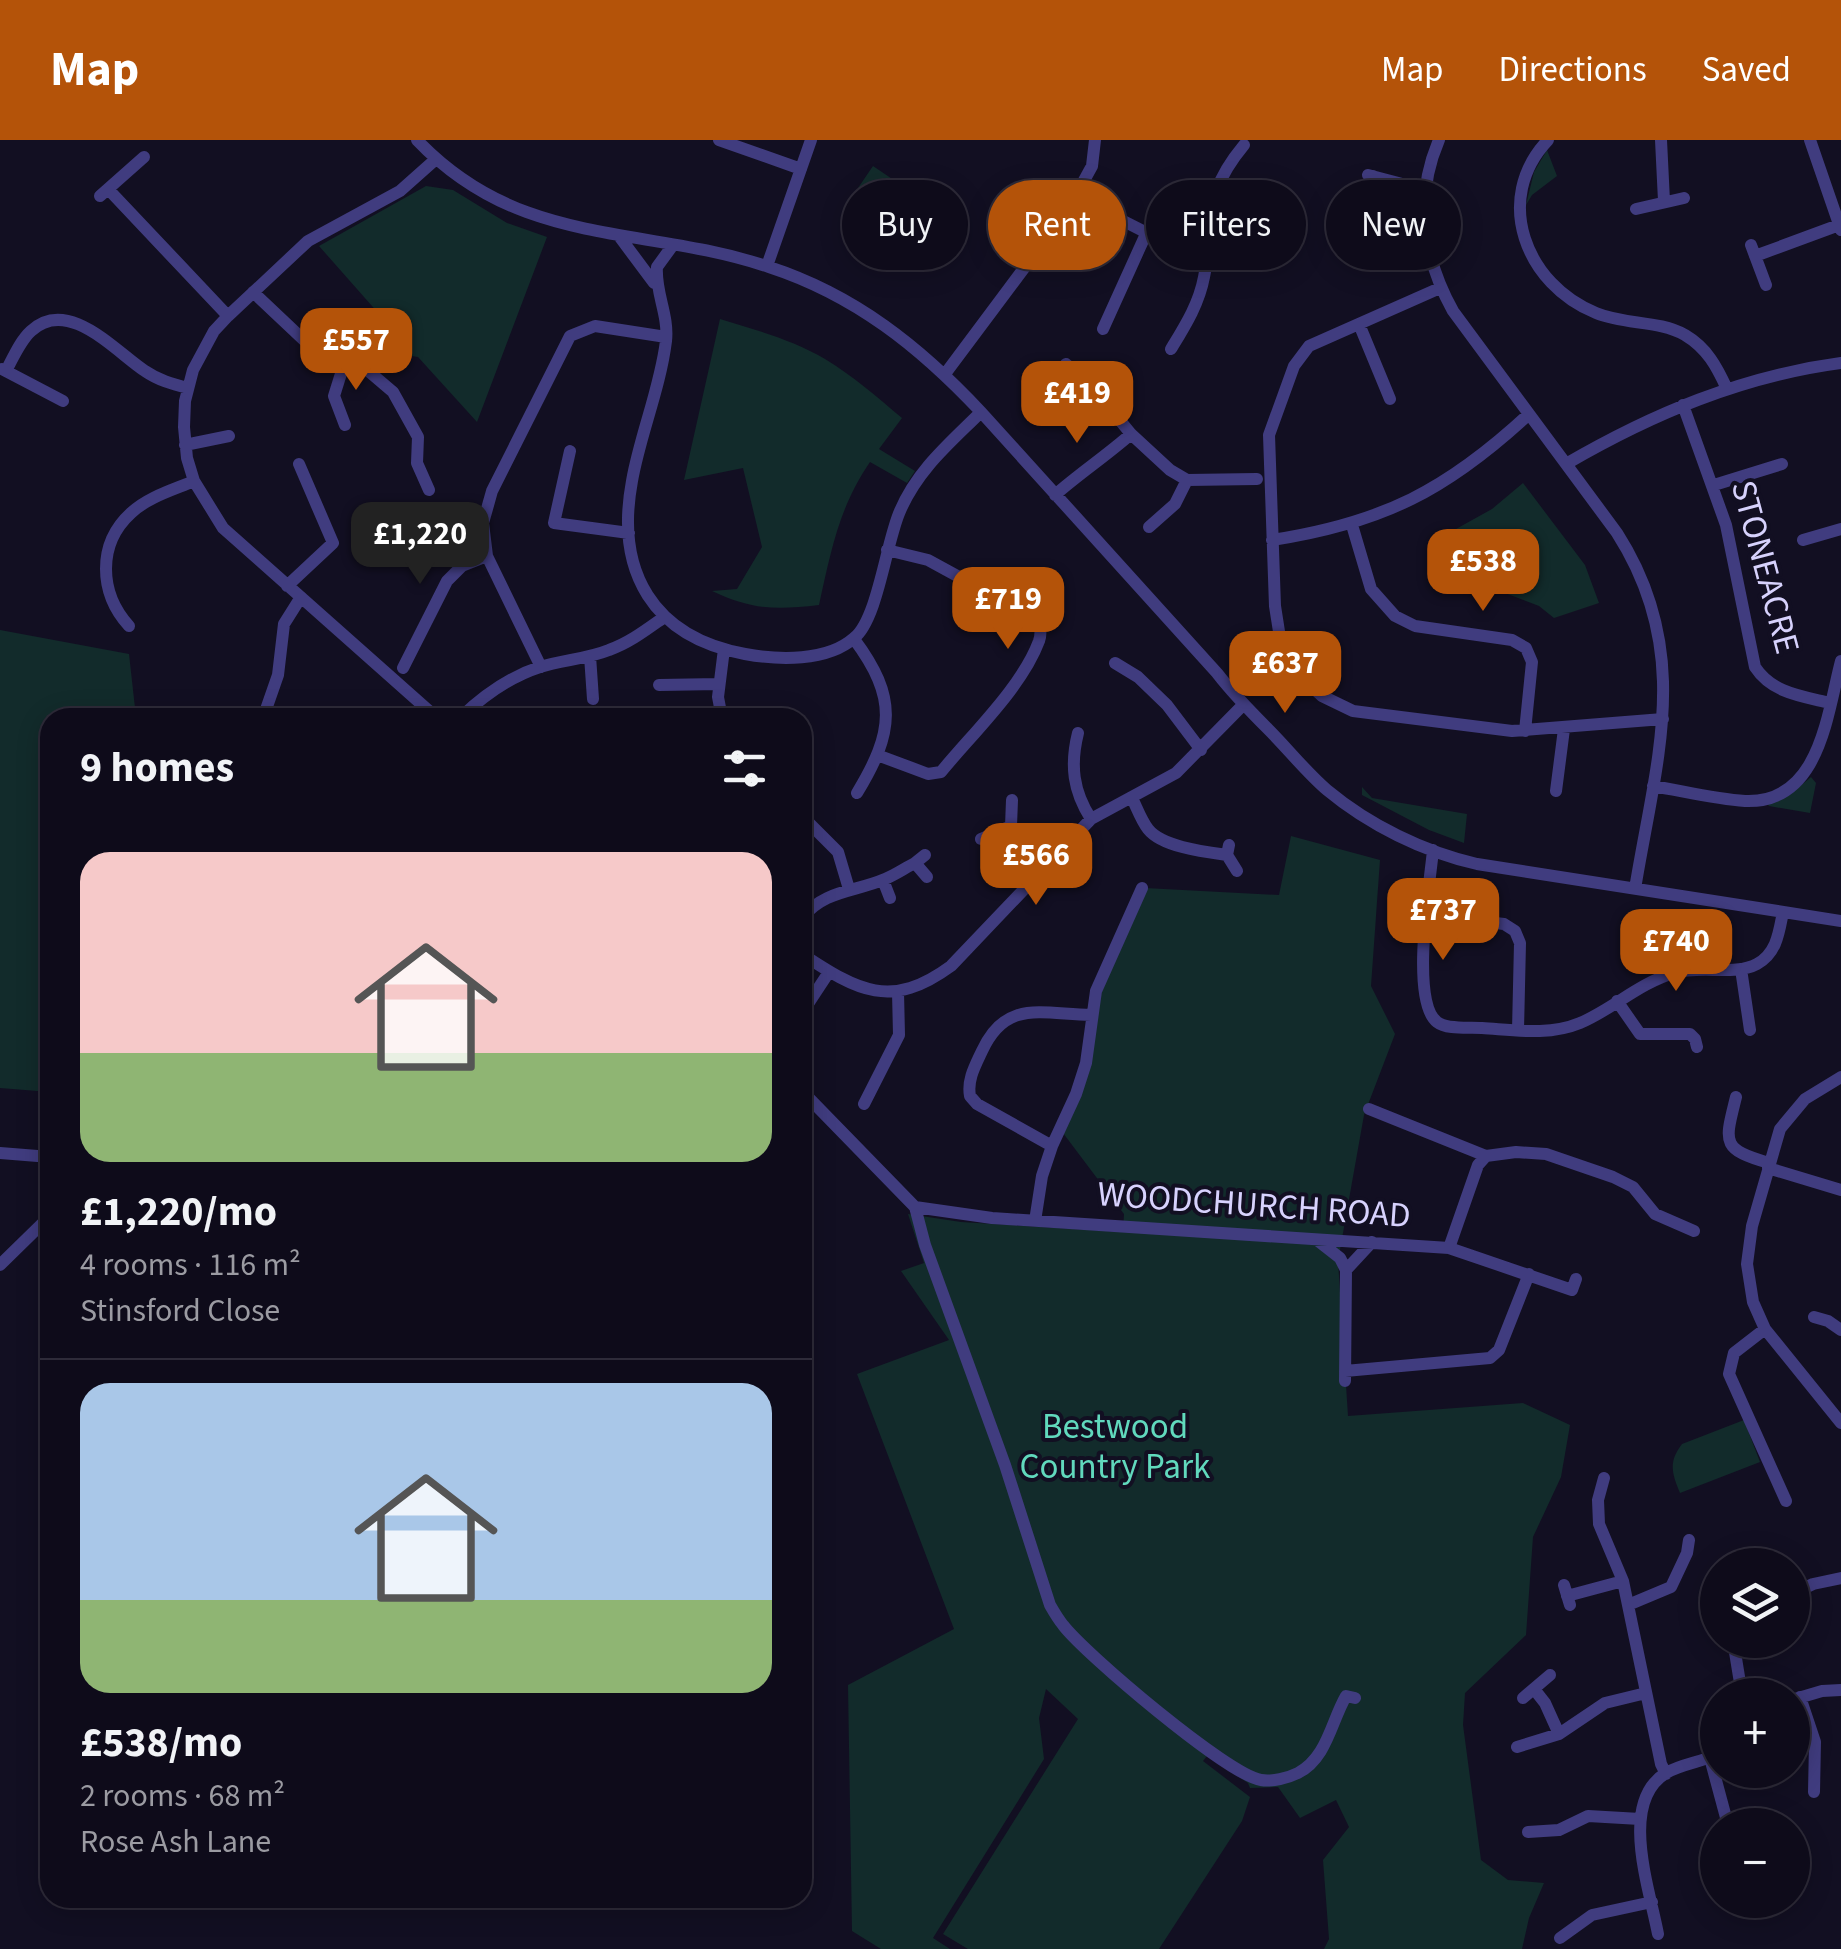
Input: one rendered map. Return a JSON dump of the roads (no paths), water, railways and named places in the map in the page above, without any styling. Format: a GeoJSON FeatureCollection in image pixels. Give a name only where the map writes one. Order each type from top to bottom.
{"type":"FeatureCollection","features":[{"type":"Feature","properties":{"kind":"street"},"geometry":{"type":"LineString","coordinates":[[417,140],[470,186],[512,208],[566,226],[673,244],[767,266],[856,305],[898,334],[945,374],[981,412],[1217,673],[1242,706],[1333,794],[1382,827],[1477,864],[1841,921]]}},
{"type":"Feature","properties":{"kind":"street"},"geometry":{"type":"LineString","coordinates":[[719,140],[801,169]]}},
{"type":"Feature","properties":{"kind":"street"},"geometry":{"type":"LineString","coordinates":[[767,266],[811,140]]}},
{"type":"Feature","properties":{"kind":"street"},"geometry":{"type":"LineString","coordinates":[[1085,180],[1092,166],[1095,140]]}},
{"type":"Feature","properties":{"kind":"street"},"geometry":{"type":"LineString","coordinates":[[1429,180],[1439,140]]}},
{"type":"Feature","properties":{"kind":"street"},"geometry":{"type":"LineString","coordinates":[[1548,140],[1531,162],[1519,196],[1523,236],[1539,270],[1592,312],[1671,328],[1690,338],[1711,358],[1727,388]]}},
{"type":"Feature","properties":{"kind":"street"},"geometry":{"type":"LineString","coordinates":[[1661,140],[1664,200]]}},
{"type":"Feature","properties":{"kind":"street"},"geometry":{"type":"LineString","coordinates":[[1766,285],[1753,251],[1840,228],[1810,140]]}},
{"type":"Feature","properties":{"kind":"street"},"geometry":{"type":"LineString","coordinates":[[1220,180],[1244,146]]}},
{"type":"Feature","properties":{"kind":"street"},"geometry":{"type":"LineString","coordinates":[[144,157],[104,192],[228,316]]}},
{"type":"Feature","properties":{"kind":"street"},"geometry":{"type":"LineString","coordinates":[[427,708],[223,528],[194,481],[185,445],[184,413],[188,388],[202,351],[228,316],[308,242],[400,191],[436,159]]}},
{"type":"Feature","properties":{"kind":"street"},"geometry":{"type":"LineString","coordinates":[[1636,210],[1684,198]]}},
{"type":"Feature","properties":{"kind":"street"},"geometry":{"type":"LineString","coordinates":[[1103,329],[1146,234],[1126,223]]}},
{"type":"Feature","properties":{"kind":"street"},"geometry":{"type":"LineString","coordinates":[[619,236],[659,290]]}},
{"type":"Feature","properties":{"kind":"street"},"geometry":{"type":"LineString","coordinates":[[673,244],[656,267],[667,322],[666,338],[632,476],[629,533],[638,579],[663,618],[689,636],[724,649],[761,656],[803,656],[838,648],[854,639],[869,618],[899,513],[917,479],[981,412]]}},
{"type":"Feature","properties":{"kind":"street"},"geometry":{"type":"LineString","coordinates":[[945,374],[1022,270]]}},
{"type":"Feature","properties":{"kind":"street"},"geometry":{"type":"LineString","coordinates":[[1172,340],[1200,292],[1204,270]]}},
{"type":"Feature","properties":{"kind":"street"},"geometry":{"type":"LineString","coordinates":[[1435,270],[1453,311],[1617,533],[1647,588],[1663,652],[1663,719],[1635,889]]}},
{"type":"Feature","properties":{"kind":"street"},"geometry":{"type":"LineString","coordinates":[[1440,288],[1313,344],[1302,353],[1271,421],[1275,606],[1280,638],[1297,672],[1322,696],[1353,710],[1525,731],[1663,719]]}},
{"type":"Feature","properties":{"kind":"street"},"geometry":{"type":"LineString","coordinates":[[252,292],[328,358],[366,370],[384,381],[403,404],[418,437],[417,464],[430,490]]}},
{"type":"Feature","properties":{"kind":"street"},"geometry":{"type":"LineString","coordinates":[[64,401],[3,369],[27,334],[51,320],[65,320],[110,342],[154,378],[188,388]]}},
{"type":"Feature","properties":{"kind":"street"},"geometry":{"type":"LineString","coordinates":[[1359,324],[1383,393]]}},
{"type":"Feature","properties":{"kind":"street"},"geometry":{"type":"LineString","coordinates":[[541,667],[486,556],[484,524],[492,491],[570,336],[595,326],[666,338]]}},
{"type":"Feature","properties":{"kind":"street"},"geometry":{"type":"LineString","coordinates":[[366,370],[372,355],[390,335]]}},
{"type":"Feature","properties":{"kind":"street"},"geometry":{"type":"LineString","coordinates":[[1566,464],[1639,424],[1727,388],[1803,368],[1841,363]]}},
{"type":"Feature","properties":{"kind":"street"},"geometry":{"type":"LineString","coordinates":[[344,364],[334,396],[345,425]]}},
{"type":"Feature","properties":{"kind":"street"},"geometry":{"type":"LineString","coordinates":[[1066,364],[1092,386],[1131,434],[1170,470],[1188,480],[1258,479]]}},
{"type":"Feature","properties":{"kind":"street","name":"STONEACRE"},"geometry":{"type":"LineString","coordinates":[[1683,405],[1714,486],[1736,564],[1756,667],[1769,684],[1780,690],[1830,703]]}},
{"type":"Feature","properties":{"kind":"street"},"geometry":{"type":"LineString","coordinates":[[1272,540],[1352,525],[1405,504],[1487,452],[1529,414]]}},
{"type":"Feature","properties":{"kind":"street"},"geometry":{"type":"LineString","coordinates":[[1055,494],[1131,434]]}},
{"type":"Feature","properties":{"kind":"street"},"geometry":{"type":"LineString","coordinates":[[185,445],[228,436]]}},
{"type":"Feature","properties":{"kind":"street"},"geometry":{"type":"LineString","coordinates":[[570,451],[554,522],[629,533]]}},
{"type":"Feature","properties":{"kind":"street"},"geometry":{"type":"LineString","coordinates":[[288,586],[333,543],[299,464]]}},
{"type":"Feature","properties":{"kind":"street"},"geometry":{"type":"LineString","coordinates":[[1714,486],[1782,464]]}},
{"type":"Feature","properties":{"kind":"street"},"geometry":{"type":"LineString","coordinates":[[1149,528],[1180,509],[1188,480]]}},
{"type":"Feature","properties":{"kind":"street"},"geometry":{"type":"LineString","coordinates":[[129,626],[119,616],[107,585],[104,567],[108,548],[132,512],[194,481]]}},
{"type":"Feature","properties":{"kind":"street"},"geometry":{"type":"LineString","coordinates":[[1352,525],[1371,589],[1395,616],[1416,626],[1512,640],[1526,648],[1532,669],[1525,731]]}},
{"type":"Feature","properties":{"kind":"street"},"geometry":{"type":"LineString","coordinates":[[1810,534],[1841,529]]}},
{"type":"Feature","properties":{"kind":"street"},"geometry":{"type":"LineString","coordinates":[[880,756],[928,774],[941,772],[1014,684],[1040,639],[1041,628],[1036,619],[928,560],[887,550]]}},
{"type":"Feature","properties":{"kind":"street"},"geometry":{"type":"LineString","coordinates":[[403,668],[447,581],[462,566],[486,556]]}},
{"type":"Feature","properties":{"kind":"street"},"geometry":{"type":"LineString","coordinates":[[269,708],[281,664],[284,624],[301,597]]}},
{"type":"Feature","properties":{"kind":"street"},"geometry":{"type":"LineString","coordinates":[[471,708],[488,693],[541,667],[590,656],[626,642],[663,618]]}},
{"type":"Feature","properties":{"kind":"street"},"geometry":{"type":"LineString","coordinates":[[854,639],[873,665],[886,713],[880,756],[857,793]]}},
{"type":"Feature","properties":{"kind":"street"},"geometry":{"type":"LineString","coordinates":[[721,708],[719,684],[724,649]]}},
{"type":"Feature","properties":{"kind":"street"},"geometry":{"type":"LineString","coordinates":[[589,693],[590,656]]}},
{"type":"Feature","properties":{"kind":"street"},"geometry":{"type":"LineString","coordinates":[[1652,786],[1744,801],[1781,792],[1798,782],[1808,770],[1841,660]]}},
{"type":"Feature","properties":{"kind":"street"},"geometry":{"type":"LineString","coordinates":[[1120,672],[1138,677],[1167,705],[1201,750]]}},
{"type":"Feature","properties":{"kind":"street"},"geometry":{"type":"LineString","coordinates":[[667,689],[719,684]]}},
{"type":"Feature","properties":{"kind":"street"},"geometry":{"type":"LineString","coordinates":[[812,961],[851,985],[874,992],[916,988],[951,966],[1091,820],[1176,773],[1242,706]]}},
{"type":"Feature","properties":{"kind":"street"},"geometry":{"type":"LineString","coordinates":[[1561,784],[1564,729]]}},
{"type":"Feature","properties":{"kind":"street"},"geometry":{"type":"LineString","coordinates":[[1078,733],[1066,758],[1078,798],[1091,820]]}},
{"type":"Feature","properties":{"kind":"street"},"geometry":{"type":"LineString","coordinates":[[1132,798],[1148,829],[1159,839],[1170,844],[1228,850],[1236,871]]}},
{"type":"Feature","properties":{"kind":"street"},"geometry":{"type":"LineString","coordinates":[[1012,800],[1010,826],[1048,865]]}},
{"type":"Feature","properties":{"kind":"street"},"geometry":{"type":"LineString","coordinates":[[812,823],[834,837],[849,889]]}},
{"type":"Feature","properties":{"kind":"street"},"geometry":{"type":"LineString","coordinates":[[982,839],[1010,826]]}},
{"type":"Feature","properties":{"kind":"street"},"geometry":{"type":"LineString","coordinates":[[1433,850],[1421,974],[1434,1020],[1444,1026],[1538,1031],[1573,1026],[1677,972],[1742,969],[1760,963],[1779,938],[1783,912]]}},
{"type":"Feature","properties":{"kind":"street"},"geometry":{"type":"LineString","coordinates":[[812,907],[849,889],[883,880],[920,859],[928,877]]}},
{"type":"Feature","properties":{"kind":"street"},"geometry":{"type":"LineString","coordinates":[[883,880],[890,898]]}},
{"type":"Feature","properties":{"kind":"street"},"geometry":{"type":"LineString","coordinates":[[1036,1221],[1042,1176],[1086,1064],[1091,1015],[1103,974],[1142,888]]}},
{"type":"Feature","properties":{"kind":"street"},"geometry":{"type":"LineString","coordinates":[[1427,915],[1504,924],[1515,931],[1520,943],[1518,1030]]}},
{"type":"Feature","properties":{"kind":"street"},"geometry":{"type":"LineString","coordinates":[[1742,969],[1750,1030]]}},
{"type":"Feature","properties":{"kind":"street"},"geometry":{"type":"LineString","coordinates":[[812,997],[829,972]]}},
{"type":"Feature","properties":{"kind":"street"},"geometry":{"type":"LineString","coordinates":[[864,1104],[881,1082],[899,1035],[898,992]]}},
{"type":"Feature","properties":{"kind":"street"},"geometry":{"type":"LineString","coordinates":[[1617,1001],[1640,1034],[1690,1034],[1697,1046]]}},
{"type":"Feature","properties":{"kind":"street"},"geometry":{"type":"LineString","coordinates":[[1052,1146],[977,1104],[970,1096],[971,1076],[990,1033],[1006,1018],[1021,1014],[1091,1015]]}},
{"type":"Feature","properties":{"kind":"street"},"geometry":{"type":"LineString","coordinates":[[1839,1416],[1765,1329],[1753,1302],[1747,1264],[1752,1226],[1780,1129],[1814,1092],[1841,1077]]}},
{"type":"Feature","properties":{"kind":"street"},"geometry":{"type":"LineString","coordinates":[[812,1101],[915,1207],[924,1245],[1002,1456],[1050,1605],[1062,1625],[1198,1743],[1234,1769],[1256,1779],[1285,1778],[1307,1767],[1324,1746],[1346,1696],[1356,1698]]}},
{"type":"Feature","properties":{"kind":"street"},"geometry":{"type":"LineString","coordinates":[[1730,1104],[1730,1147],[1768,1166],[1841,1190]]}},
{"type":"Feature","properties":{"kind":"street"},"geometry":{"type":"LineString","coordinates":[[1369,1108],[1486,1156],[1546,1154],[1606,1174],[1633,1188],[1655,1214],[1696,1233]]}},
{"type":"Feature","properties":{"kind":"street"},"geometry":{"type":"LineString","coordinates":[[0,1153],[40,1157]]}},
{"type":"Feature","properties":{"kind":"street"},"geometry":{"type":"LineString","coordinates":[[1449,1248],[1478,1165],[1486,1156]]}},
{"type":"Feature","properties":{"kind":"street","name":"WOODCHURCH ROAD"},"geometry":{"type":"LineString","coordinates":[[915,1207],[1036,1221],[1449,1248],[1572,1290],[1576,1279]]}},
{"type":"Feature","properties":{"kind":"street"},"geometry":{"type":"LineString","coordinates":[[0,1265],[40,1226]]}},
{"type":"Feature","properties":{"kind":"street"},"geometry":{"type":"LineString","coordinates":[[1316,1239],[1340,1258],[1346,1270],[1345,1376],[1490,1358],[1499,1350],[1529,1274]]}},
{"type":"Feature","properties":{"kind":"street"},"geometry":{"type":"LineString","coordinates":[[1346,1270],[1372,1242]]}},
{"type":"Feature","properties":{"kind":"street"},"geometry":{"type":"LineString","coordinates":[[1821,1315],[1841,1330]]}},
{"type":"Feature","properties":{"kind":"street"},"geometry":{"type":"LineString","coordinates":[[1765,1329],[1734,1352],[1729,1374],[1786,1492]]}},
{"type":"Feature","properties":{"kind":"street"},"geometry":{"type":"LineString","coordinates":[[1606,1486],[1599,1524],[1622,1581],[1666,1774]]}},
{"type":"Feature","properties":{"kind":"street"},"geometry":{"type":"LineString","coordinates":[[1628,1604],[1671,1587],[1688,1546],[1700,1556]]}},
{"type":"Feature","properties":{"kind":"street"},"geometry":{"type":"LineString","coordinates":[[1810,1585],[1841,1578]]}},
{"type":"Feature","properties":{"kind":"street"},"geometry":{"type":"LineString","coordinates":[[1567,1595],[1622,1581]]}},
{"type":"Feature","properties":{"kind":"street"},"geometry":{"type":"LineString","coordinates":[[1550,1675],[1528,1694],[1544,1703],[1560,1734]]}},
{"type":"Feature","properties":{"kind":"street"},"geometry":{"type":"LineString","coordinates":[[1810,1694],[1841,1690]]}},
{"type":"Feature","properties":{"kind":"street"},"geometry":{"type":"LineString","coordinates":[[1525,1750],[1560,1734],[1605,1702],[1646,1693]]}},
{"type":"Feature","properties":{"kind":"street"},"geometry":{"type":"LineString","coordinates":[[1810,1730],[1815,1742],[1811,1782]]}},
{"type":"Feature","properties":{"kind":"street"},"geometry":{"type":"LineString","coordinates":[[1658,1934],[1640,1820],[1645,1798],[1666,1774],[1700,1761]]}},
{"type":"Feature","properties":{"kind":"street"},"geometry":{"type":"LineString","coordinates":[[1536,1837],[1588,1816],[1640,1820]]}},
{"type":"Feature","properties":{"kind":"street"},"geometry":{"type":"LineString","coordinates":[[1570,1936],[1592,1915],[1652,1902]]}},
{"type":"Feature","properties":{"kind":"park label","name":"Bestwood Country Park"},"geometry":{"type":"Point","coordinates":[1115,1447]}}]}
